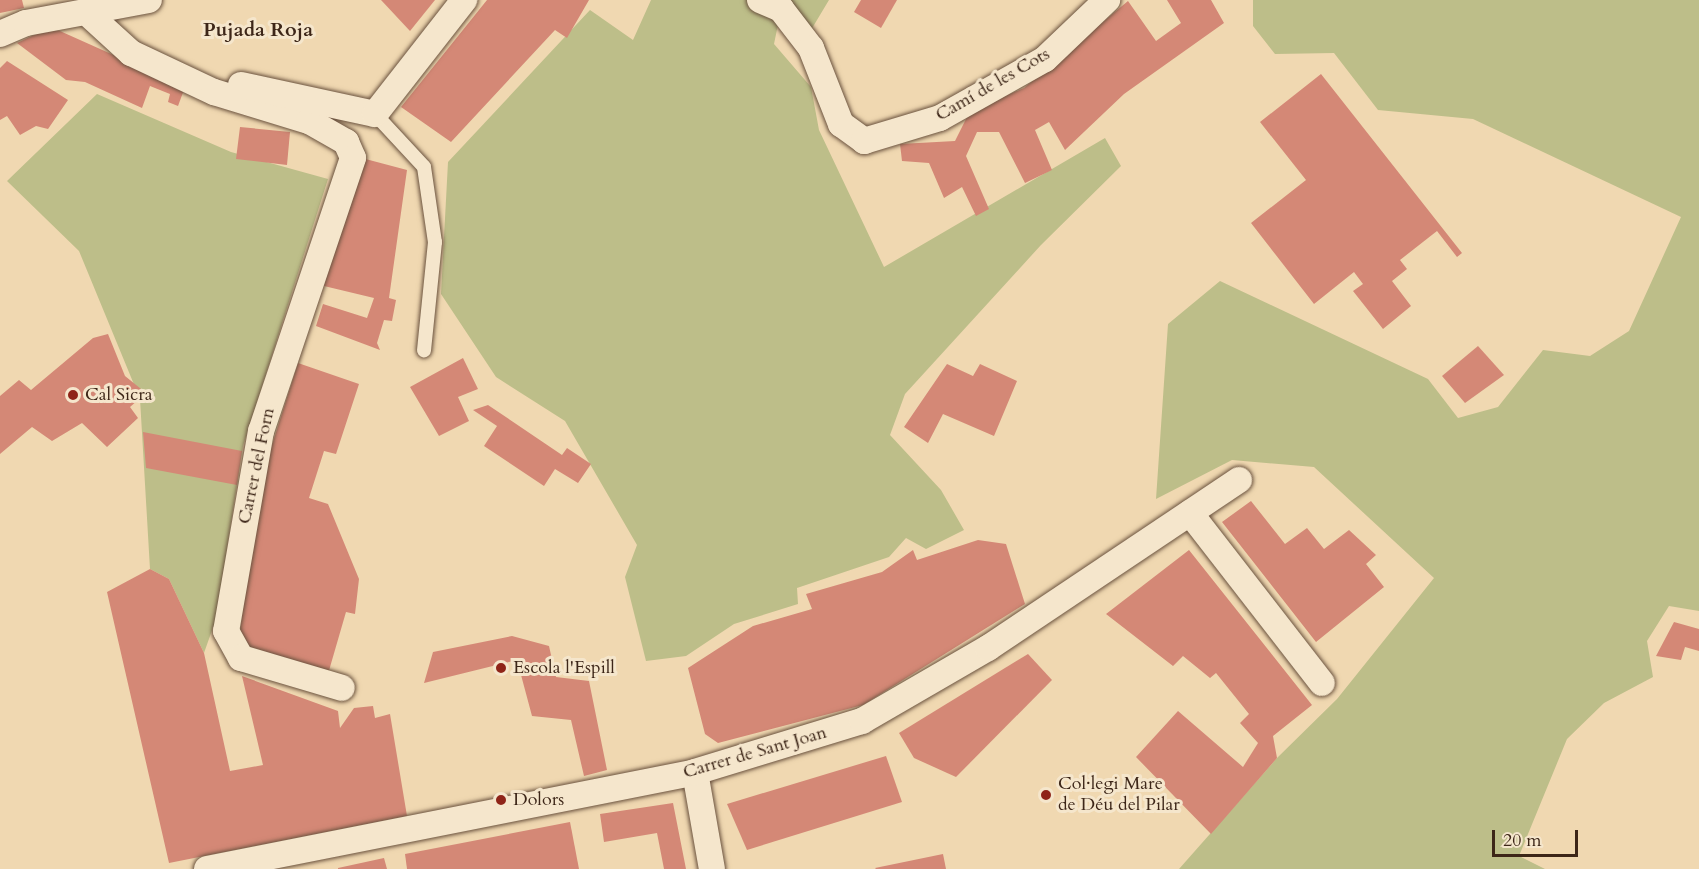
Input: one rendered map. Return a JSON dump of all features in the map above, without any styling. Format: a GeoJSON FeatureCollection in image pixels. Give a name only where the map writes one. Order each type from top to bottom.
{"type":"FeatureCollection","features":[{"type":"Feature","properties":{"kind":"street"},"geometry":{"type":"LineString","coordinates":[[0,34],[26,23],[148,0]]}},
{"type":"Feature","properties":{"kind":"street"},"geometry":{"type":"LineString","coordinates":[[86,12],[131,53],[188,80],[221,80],[375,114],[464,0]]}},
{"type":"Feature","properties":{"kind":"street","name":"Camí de les Cots"},"geometry":{"type":"LineString","coordinates":[[760,0],[781,9],[811,48],[841,124],[864,141],[940,118],[1045,59],[1107,0]]}},
{"type":"Feature","properties":{"kind":"street","name":"Carrer del Forn"},"geometry":{"type":"LineString","coordinates":[[188,80],[309,121],[346,142],[353,158],[261,431],[226,632],[241,658],[342,688]]}},
{"type":"Feature","properties":{"kind":"street","name":"Carrer de Sant Joan"},"geometry":{"type":"LineString","coordinates":[[207,869],[695,772],[862,721],[988,648],[1239,480]]}},
{"type":"Feature","properties":{"kind":"street"},"geometry":{"type":"LineString","coordinates":[[1190,513],[1322,683]]}},
{"type":"Feature","properties":{"kind":"street"},"geometry":{"type":"LineString","coordinates":[[695,772],[712,869]]}},
{"type":"Feature","properties":{"kind":"lane"},"geometry":{"type":"LineString","coordinates":[[375,114],[424,167],[435,242],[424,350]]}},
{"type":"Feature","properties":{"kind":"green space"},"geometry":{"type":"Polygon","coordinates":[[[651,0],[829,0],[805,40],[781,10],[774,44],[811,87],[819,130],[884,267],[1105,138],[1121,166],[1041,245],[905,394],[890,435],[941,490],[964,530],[926,549],[906,538],[889,557],[797,588],[798,604],[734,624],[686,656],[646,661],[625,577],[637,545],[565,421],[496,377],[441,294],[448,162],[590,10],[633,40],[651,0]]]}},
{"type":"Feature","properties":{"kind":"green space"},"geometry":{"type":"Polygon","coordinates":[[[1253,0],[1699,0],[1699,611],[1669,606],[1647,641],[1653,677],[1604,703],[1567,739],[1519,856],[1545,869],[1179,869],[1277,758],[1337,699],[1434,578],[1314,467],[1232,460],[1156,499],[1168,324],[1220,281],[1428,379],[1458,418],[1498,407],[1543,350],[1590,356],[1629,331],[1681,217],[1473,119],[1378,110],[1334,53],[1275,54],[1253,26],[1253,0]]]}},
{"type":"Feature","properties":{"kind":"green space"},"geometry":{"type":"Polygon","coordinates":[[[97,94],[231,152],[328,179],[243,446],[216,619],[204,653],[169,579],[150,569],[140,399],[79,251],[7,181],[97,94]]]}},
{"type":"Feature","properties":{"kind":"building"},"geometry":{"type":"Polygon","coordinates":[[[0,0],[22,0],[24,8],[0,13],[0,0]]]}},
{"type":"Feature","properties":{"kind":"building"},"geometry":{"type":"Polygon","coordinates":[[[381,0],[435,0],[410,31],[381,0]]]}},
{"type":"Feature","properties":{"kind":"building"},"geometry":{"type":"Polygon","coordinates":[[[487,0],[589,0],[567,38],[555,30],[451,142],[401,107],[487,0]]]}},
{"type":"Feature","properties":{"kind":"building"},"geometry":{"type":"Polygon","coordinates":[[[861,0],[897,0],[881,28],[854,12],[861,0]]]}},
{"type":"Feature","properties":{"kind":"building"},"geometry":{"type":"Polygon","coordinates":[[[1167,0],[1211,0],[1224,23],[1124,94],[1065,150],[1049,122],[1035,130],[1052,170],[1025,183],[999,132],[977,132],[966,156],[989,209],[976,216],[962,187],[944,198],[929,163],[902,161],[900,144],[955,141],[970,111],[1024,88],[1128,1],[1156,41],[1181,23],[1167,0]]]}},
{"type":"Feature","properties":{"kind":"building"},"geometry":{"type":"Polygon","coordinates":[[[51,27],[185,87],[178,106],[168,102],[170,94],[150,86],[142,108],[85,82],[66,80],[17,43],[51,27]]]}},
{"type":"Feature","properties":{"kind":"building"},"geometry":{"type":"Polygon","coordinates":[[[7,61],[68,100],[48,129],[36,126],[20,135],[7,116],[0,120],[0,68],[7,61]]]}},
{"type":"Feature","properties":{"kind":"building"},"geometry":{"type":"Polygon","coordinates":[[[1321,74],[1462,253],[1457,257],[1437,231],[1400,260],[1407,269],[1392,281],[1411,306],[1383,329],[1353,291],[1363,284],[1354,272],[1314,304],[1251,223],[1306,180],[1260,122],[1321,74]]]}},
{"type":"Feature","properties":{"kind":"building"},"geometry":{"type":"Polygon","coordinates":[[[240,127],[290,132],[287,165],[236,159],[240,127]]]}},
{"type":"Feature","properties":{"kind":"building"},"geometry":{"type":"Polygon","coordinates":[[[358,157],[407,170],[389,298],[396,300],[392,321],[384,320],[377,343],[380,350],[316,326],[323,304],[367,318],[374,298],[324,286],[358,157]]]}},
{"type":"Feature","properties":{"kind":"building","name":"Cal Sicra"},"geometry":{"type":"Polygon","coordinates":[[[108,334],[125,376],[146,393],[130,407],[138,418],[107,447],[82,423],[52,441],[32,427],[0,454],[0,396],[19,380],[31,390],[93,338],[108,334]]]}},
{"type":"Feature","properties":{"kind":"building"},"geometry":{"type":"Polygon","coordinates":[[[1478,346],[1504,375],[1465,403],[1442,376],[1478,346]]]}},
{"type":"Feature","properties":{"kind":"building"},"geometry":{"type":"Polygon","coordinates":[[[463,358],[478,389],[458,397],[469,421],[439,436],[410,387],[463,358]]]}},
{"type":"Feature","properties":{"kind":"building"},"geometry":{"type":"Polygon","coordinates":[[[298,363],[359,384],[336,454],[324,451],[309,498],[328,504],[359,579],[355,614],[346,612],[328,674],[238,647],[259,486],[298,363]]]}},
{"type":"Feature","properties":{"kind":"building"},"geometry":{"type":"Polygon","coordinates":[[[947,364],[973,376],[980,364],[1017,381],[994,436],[943,414],[928,443],[904,427],[947,364]]]}},
{"type":"Feature","properties":{"kind":"building"},"geometry":{"type":"Polygon","coordinates":[[[488,405],[562,455],[567,448],[591,464],[578,483],[555,469],[544,486],[484,446],[497,426],[473,410],[488,405]]]}},
{"type":"Feature","properties":{"kind":"building"},"geometry":{"type":"Polygon","coordinates":[[[143,432],[242,451],[237,485],[146,468],[143,432]]]}},
{"type":"Feature","properties":{"kind":"building"},"geometry":{"type":"Polygon","coordinates":[[[1251,501],[1285,544],[1307,528],[1324,549],[1349,530],[1376,555],[1366,564],[1384,587],[1316,642],[1222,522],[1251,501]]]}},
{"type":"Feature","properties":{"kind":"building"},"geometry":{"type":"Polygon","coordinates":[[[978,540],[1006,544],[1025,604],[863,705],[718,743],[705,734],[688,668],[753,626],[812,609],[806,594],[882,572],[913,550],[917,560],[978,540]]]}},
{"type":"Feature","properties":{"kind":"building"},"geometry":{"type":"Polygon","coordinates":[[[1189,550],[1312,705],[1273,736],[1277,758],[1211,834],[1136,757],[1178,711],[1243,767],[1258,743],[1240,723],[1249,714],[1216,673],[1210,678],[1183,656],[1173,666],[1106,614],[1189,550]]]}},
{"type":"Feature","properties":{"kind":"building"},"geometry":{"type":"Polygon","coordinates":[[[150,569],[169,579],[204,653],[230,771],[263,765],[242,676],[338,711],[340,728],[354,708],[373,706],[375,718],[390,714],[407,816],[169,863],[107,592],[150,569]]]}},
{"type":"Feature","properties":{"kind":"building"},"geometry":{"type":"Polygon","coordinates":[[[1674,622],[1699,629],[1699,651],[1685,647],[1681,660],[1656,656],[1674,622]]]}},
{"type":"Feature","properties":{"kind":"building","name":"Escola l'Espill"},"geometry":{"type":"Polygon","coordinates":[[[512,636],[549,646],[556,677],[589,681],[607,770],[584,776],[571,720],[532,716],[517,660],[424,683],[433,652],[512,636]]]}},
{"type":"Feature","properties":{"kind":"building"},"geometry":{"type":"Polygon","coordinates":[[[1028,654],[1052,680],[956,777],[914,758],[899,733],[1028,654]]]}},
{"type":"Feature","properties":{"kind":"building"},"geometry":{"type":"Polygon","coordinates":[[[886,756],[902,802],[747,850],[727,804],[886,756]]]}},
{"type":"Feature","properties":{"kind":"building"},"geometry":{"type":"Polygon","coordinates":[[[673,803],[686,869],[664,869],[657,833],[604,842],[600,814],[673,803]]]}},
{"type":"Feature","properties":{"kind":"building"},"geometry":{"type":"Polygon","coordinates":[[[570,822],[579,869],[407,869],[405,854],[570,822]]]}},
{"type":"Feature","properties":{"kind":"building"},"geometry":{"type":"Polygon","coordinates":[[[943,854],[946,869],[875,868],[943,854]]]}},
{"type":"Feature","properties":{"kind":"building"},"geometry":{"type":"Polygon","coordinates":[[[384,858],[387,869],[338,869],[338,868],[384,858]]]}},
{"type":"Feature","properties":{"kind":"place","name":"Cal Sicra"},"geometry":{"type":"Point","coordinates":[73,395]}},
{"type":"Feature","properties":{"kind":"place","name":"Escola l'Espill"},"geometry":{"type":"Point","coordinates":[501,668]}},
{"type":"Feature","properties":{"kind":"place","name":"Col·legi Mare de Déu del Pilar"},"geometry":{"type":"Point","coordinates":[1046,795]}},
{"type":"Feature","properties":{"kind":"place","name":"Dolors"},"geometry":{"type":"Point","coordinates":[501,800]}},
{"type":"Feature","properties":{"kind":"district","name":"Pujada Roja"},"geometry":{"type":"Point","coordinates":[258,29]}}]}
